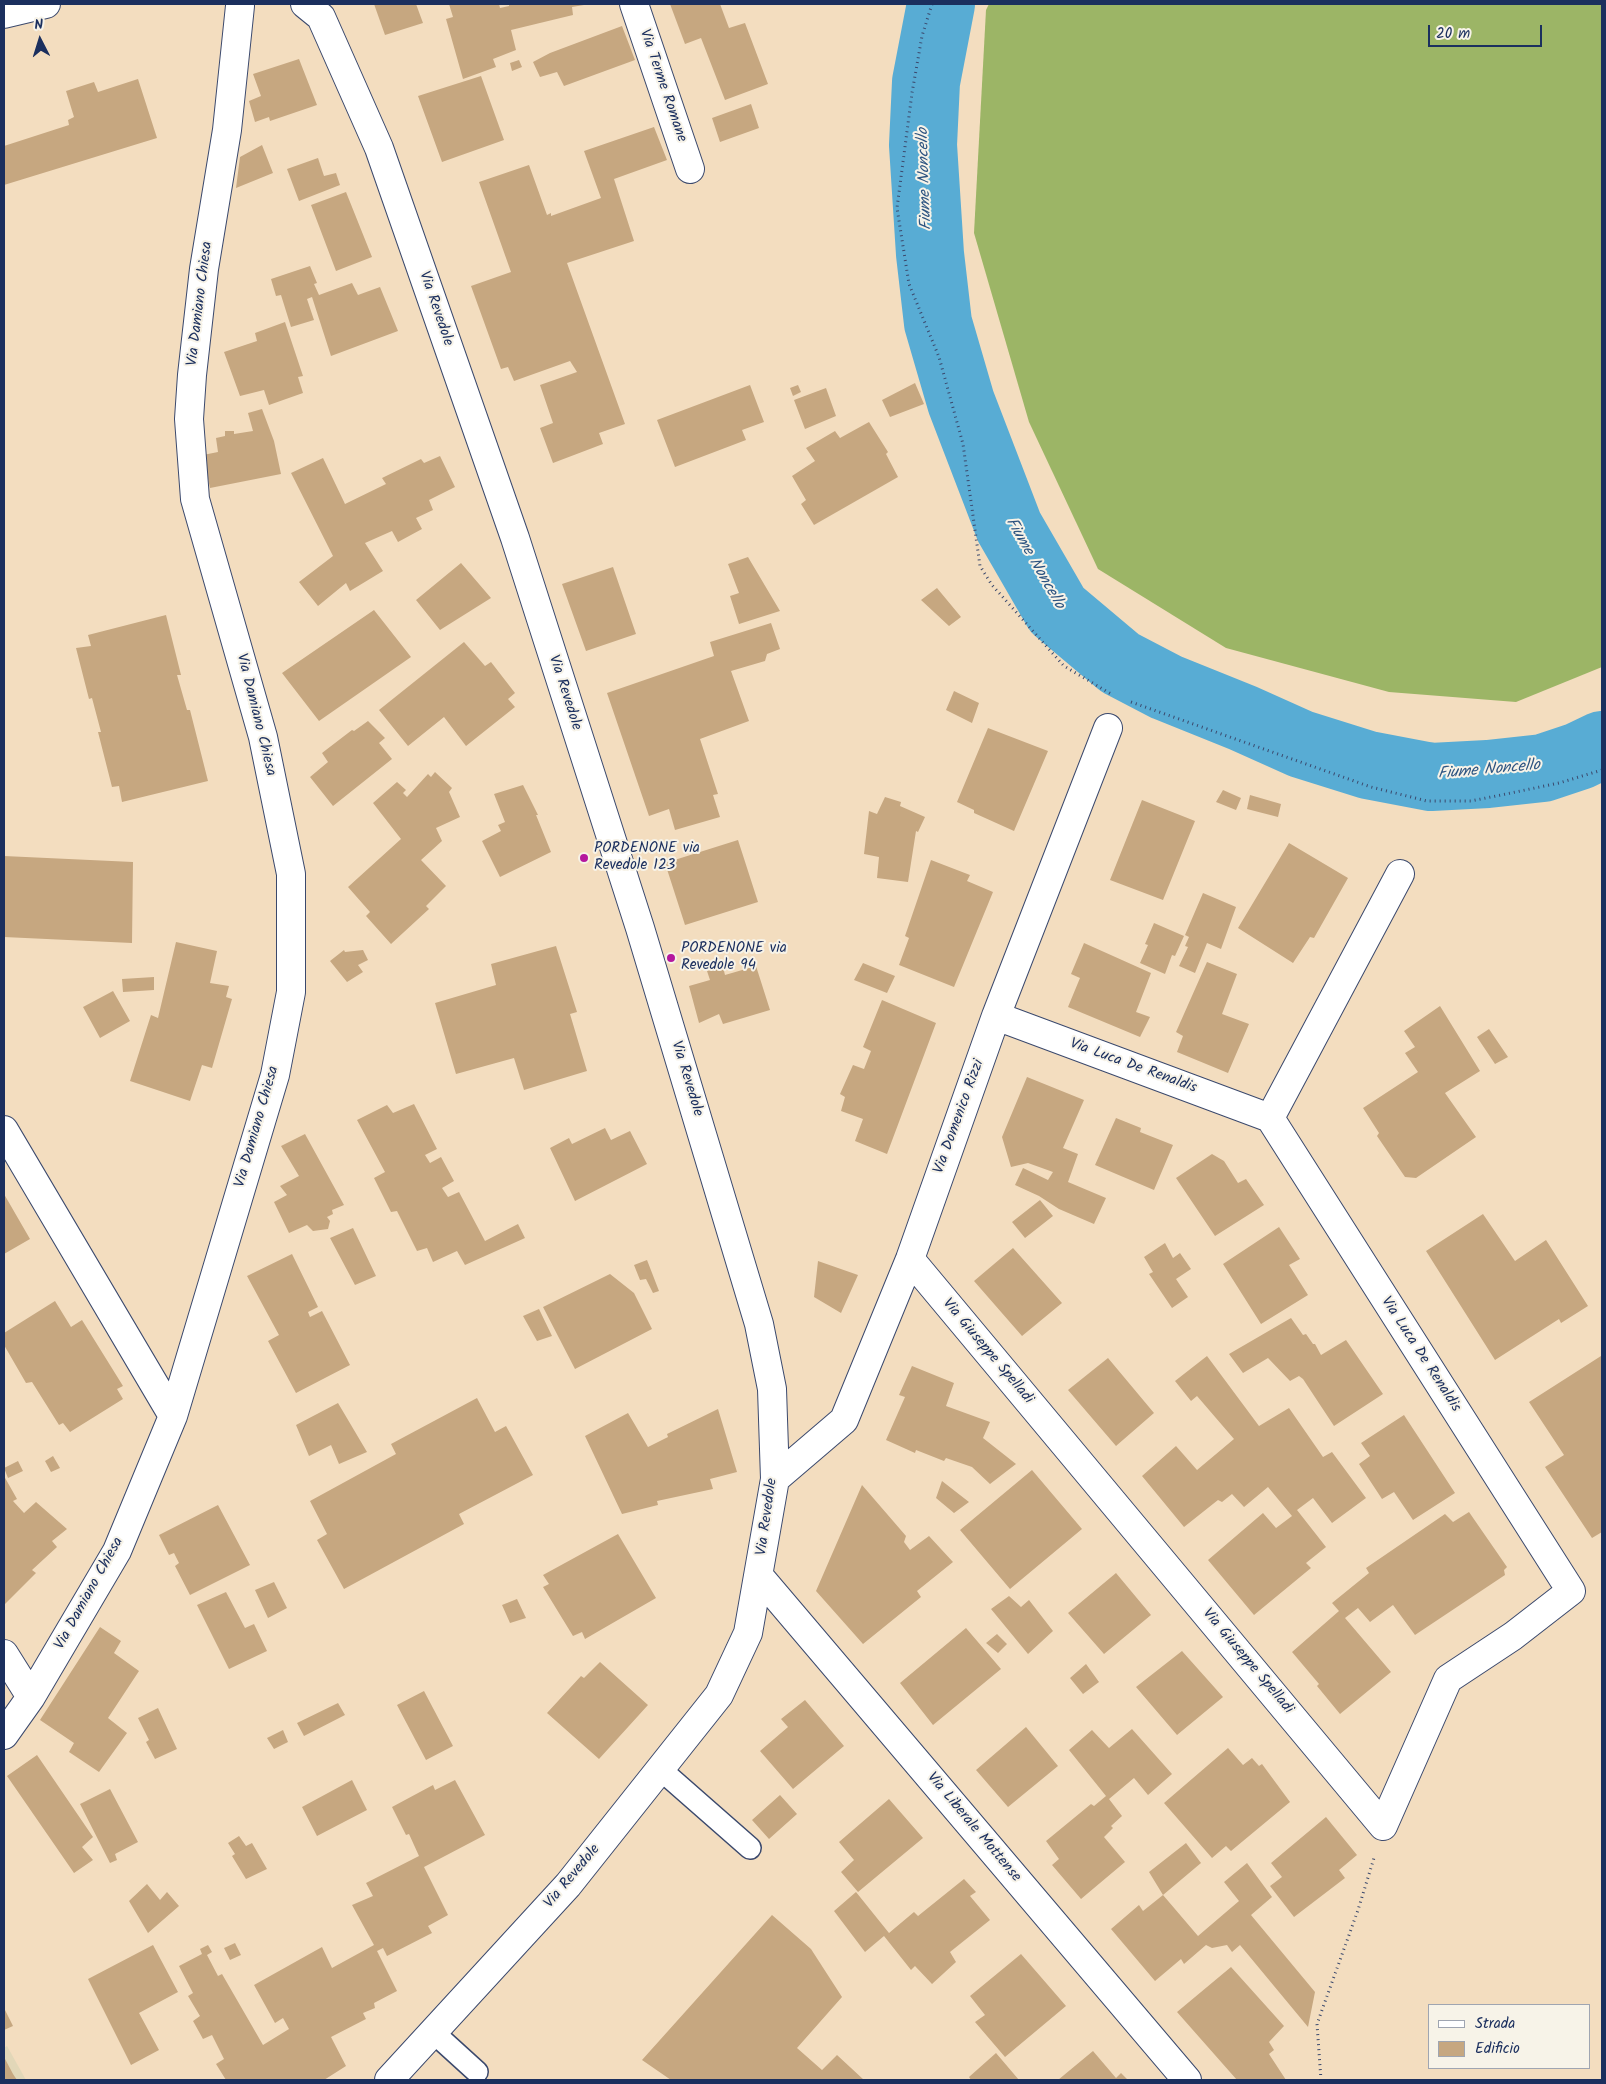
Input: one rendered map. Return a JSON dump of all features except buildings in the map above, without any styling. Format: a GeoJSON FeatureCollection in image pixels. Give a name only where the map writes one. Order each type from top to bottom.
{"type":"FeatureCollection","features":[{"type":"Feature","properties":{"kind":"street"},"geometry":{"type":"LineString","coordinates":[[4,14],[46,4]]}},
{"type":"Feature","properties":{"kind":"street","name":"Via Damiano Chiesa"},"geometry":{"type":"LineString","coordinates":[[4,1735],[31,1696],[117,1551],[173,1416],[275,1075],[290,992],[291,874],[262,737],[195,499],[189,419],[204,268],[228,130],[246,4]]}},
{"type":"Feature","properties":{"kind":"street","name":"Via Revedole"},"geometry":{"type":"LineString","coordinates":[[306,4],[321,17],[379,148],[514,538],[637,918],[759,1324],[772,1389],[775,1479],[760,1576],[748,1632],[719,1695],[568,1885],[389,2080]]}},
{"type":"Feature","properties":{"kind":"street","name":"Via Terme Romane"},"geometry":{"type":"LineString","coordinates":[[634,4],[690,169]]}},
{"type":"Feature","properties":{"kind":"street","name":"Via Domenico Rizzi"},"geometry":{"type":"LineString","coordinates":[[775,1479],[844,1420],[910,1259],[996,1016],[1108,728]]}},
{"type":"Feature","properties":{"kind":"street"},"geometry":{"type":"LineString","coordinates":[[1270,1118],[1400,874]]}},
{"type":"Feature","properties":{"kind":"street","name":"Via Luca De Renaldis"},"geometry":{"type":"LineString","coordinates":[[996,1016],[1270,1118],[1571,1591],[1513,1636],[1448,1679],[1383,1826]]}},
{"type":"Feature","properties":{"kind":"street"},"geometry":{"type":"LineString","coordinates":[[4,1130],[173,1416]]}},
{"type":"Feature","properties":{"kind":"street","name":"Via Giuseppe Spelladi"},"geometry":{"type":"LineString","coordinates":[[910,1259],[1383,1826]]}},
{"type":"Feature","properties":{"kind":"street","name":"Via Liberale Mottense"},"geometry":{"type":"LineString","coordinates":[[760,1576],[1188,2080]]}},
{"type":"Feature","properties":{"kind":"street"},"geometry":{"type":"LineString","coordinates":[[4,1654],[31,1696]]}},
{"type":"Feature","properties":{"kind":"lane"},"geometry":{"type":"LineString","coordinates":[[660,1769],[750,1848]]}},
{"type":"Feature","properties":{"kind":"lane"},"geometry":{"type":"LineString","coordinates":[[433,2032],[477,2072]]}},
{"type":"Feature","properties":{"kind":"path"},"geometry":{"type":"LineString","coordinates":[[932,4],[922,36],[912,93],[897,208],[909,284],[939,358],[963,444],[980,566],[992,585],[1064,666],[1117,696]]}},
{"type":"Feature","properties":{"kind":"path"},"geometry":{"type":"LineString","coordinates":[[1124,699],[1370,787],[1427,801],[1471,800],[1506,794],[1559,783],[1602,770]]}},
{"type":"Feature","properties":{"kind":"path"},"geometry":{"type":"LineString","coordinates":[[1321,2080],[1317,2024],[1358,1910],[1383,1826]]}},
{"type":"Feature","properties":{"kind":"shaded area"},"geometry":{"type":"Polygon","coordinates":[[[7,2046],[26,2080],[4,2080],[4,2048],[7,2046]]]}},
{"type":"Feature","properties":{"kind":"green space"},"geometry":{"type":"Polygon","coordinates":[[[989,4],[1602,4],[1602,667],[1516,702],[1389,692],[1226,648],[1098,569],[1029,422],[974,233],[986,10],[989,4]]]}},
{"type":"Feature","properties":{"kind":"waterway","name":"Fiume Noncello"},"geometry":{"type":"LineString","coordinates":[[941,4],[926,82],[923,145],[930,254],[938,323],[961,402],[1009,527],[1057,610],[1120,663],[1166,687],[1301,744],[1368,765],[1431,777],[1488,774],[1543,768],[1579,756],[1602,745]]}},
{"type":"Feature","properties":{"kind":"place","name":"PORDENONE via Revedole 123"},"geometry":{"type":"Point","coordinates":[584,858]}},
{"type":"Feature","properties":{"kind":"place","name":"PORDENONE via Revedole 94"},"geometry":{"type":"Point","coordinates":[671,958]}}]}
